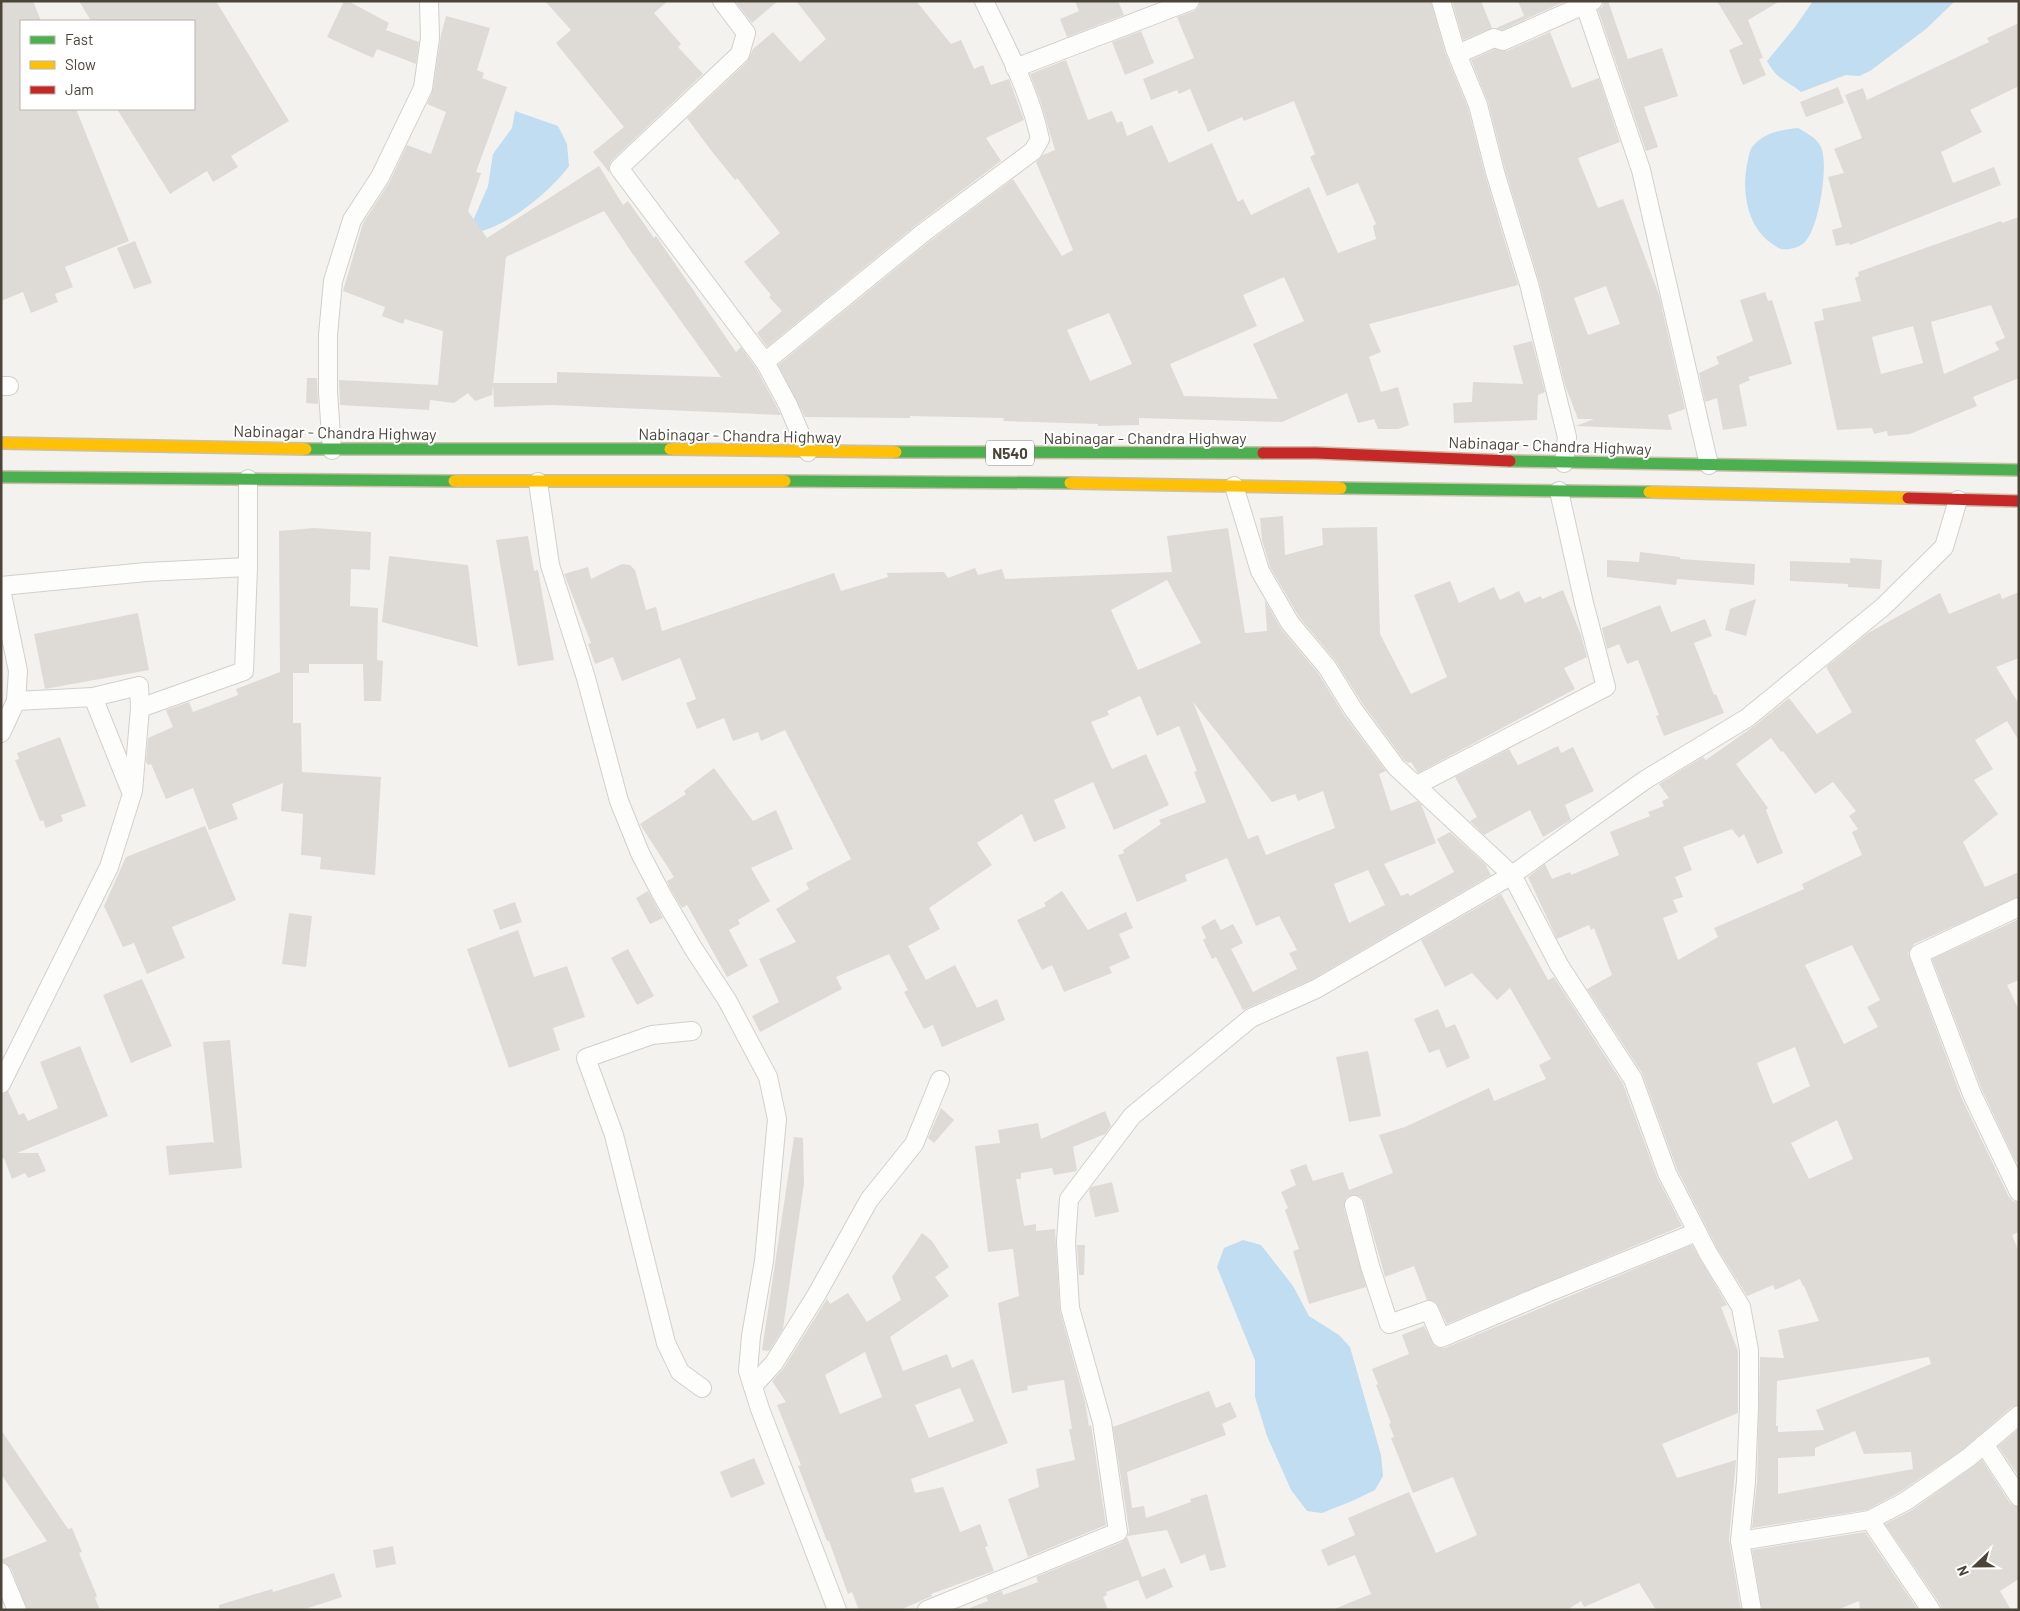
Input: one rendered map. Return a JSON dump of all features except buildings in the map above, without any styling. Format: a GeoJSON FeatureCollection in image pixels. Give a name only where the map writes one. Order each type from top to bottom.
{"type":"FeatureCollection","features":[{"type":"Feature","properties":{"kind":"highway","name":"Nabinagar - Chandra Highway"},"geometry":{"type":"LineString","coordinates":[[1,443],[332,450],[739,449],[808,452],[1316,453],[1564,463],[2019,470]]}},
{"type":"Feature","properties":{"kind":"highway","name":"N540"},"geometry":{"type":"LineString","coordinates":[[1,477],[538,482],[922,481],[1560,491],[2019,501]]}},
{"type":"Feature","properties":{"kind":"street"},"geometry":{"type":"LineString","coordinates":[[332,450],[328,392],[328,335],[333,281],[352,220],[380,177],[423,88],[430,38],[429,1]]}},
{"type":"Feature","properties":{"kind":"street"},"geometry":{"type":"LineString","coordinates":[[722,1],[746,34],[740,54],[619,168],[765,362],[788,406],[808,452]]}},
{"type":"Feature","properties":{"kind":"street"},"geometry":{"type":"LineString","coordinates":[[765,362],[923,233],[1033,151],[1040,140],[1015,68],[984,1]]}},
{"type":"Feature","properties":{"kind":"street"},"geometry":{"type":"LineString","coordinates":[[1015,68],[1190,1]]}},
{"type":"Feature","properties":{"kind":"street"},"geometry":{"type":"LineString","coordinates":[[1441,1],[1458,54],[1478,105],[1495,172],[1529,284],[1567,437],[1564,463]]}},
{"type":"Feature","properties":{"kind":"street"},"geometry":{"type":"LineString","coordinates":[[1458,54],[1494,38],[1503,41],[1589,3],[1641,170],[1709,465]]}},
{"type":"Feature","properties":{"kind":"street"},"geometry":{"type":"LineString","coordinates":[[140,708],[244,671],[248,567],[248,479]]}},
{"type":"Feature","properties":{"kind":"street"},"geometry":{"type":"LineString","coordinates":[[538,482],[550,565],[586,678],[619,801],[649,870],[693,948],[727,1000],[768,1077],[777,1119],[764,1261],[751,1336],[748,1371],[760,1409],[837,1610]]}},
{"type":"Feature","properties":{"kind":"street"},"geometry":{"type":"LineString","coordinates":[[1234,486],[1260,571],[1290,623],[1327,667],[1353,709],[1396,766],[1512,875],[1558,965],[1633,1080],[1667,1173],[1708,1253],[1741,1307],[1749,1350],[1746,1481],[1740,1541],[1752,1610]]}},
{"type":"Feature","properties":{"kind":"street"},"geometry":{"type":"LineString","coordinates":[[1417,785],[1606,687],[1584,603],[1560,491]]}},
{"type":"Feature","properties":{"kind":"street"},"geometry":{"type":"LineString","coordinates":[[927,1610],[1118,1532],[1102,1422],[1070,1308],[1066,1242],[1069,1199],[1132,1116],[1251,1018],[1316,989],[1512,875],[1645,780],[1747,718],[1883,607],[1944,547],[1958,500]]}},
{"type":"Feature","properties":{"kind":"street"},"geometry":{"type":"LineString","coordinates":[[1,733],[16,701],[18,670],[1,587],[146,572],[248,567]]}},
{"type":"Feature","properties":{"kind":"street"},"geometry":{"type":"LineString","coordinates":[[1,1084],[109,867],[132,794],[140,708],[139,686],[93,697],[16,701]]}},
{"type":"Feature","properties":{"kind":"street"},"geometry":{"type":"LineString","coordinates":[[93,697],[132,794]]}},
{"type":"Feature","properties":{"kind":"street"},"geometry":{"type":"LineString","coordinates":[[2019,907],[1919,954],[1972,1094],[2019,1192]]}},
{"type":"Feature","properties":{"kind":"street"},"geometry":{"type":"LineString","coordinates":[[692,1031],[652,1035],[586,1058],[614,1135],[666,1343],[680,1372],[702,1388]]}},
{"type":"Feature","properties":{"kind":"street"},"geometry":{"type":"LineString","coordinates":[[753,1386],[774,1363],[808,1309],[869,1200],[914,1144],[940,1080]]}},
{"type":"Feature","properties":{"kind":"street"},"geometry":{"type":"LineString","coordinates":[[1354,1205],[1370,1266],[1389,1324],[1429,1310],[1441,1338],[1697,1232]]}},
{"type":"Feature","properties":{"kind":"street"},"geometry":{"type":"LineString","coordinates":[[1740,1541],[1870,1520],[1906,1501],[1968,1458],[2019,1415]]}},
{"type":"Feature","properties":{"kind":"street"},"geometry":{"type":"LineString","coordinates":[[1984,1444],[2019,1497]]}},
{"type":"Feature","properties":{"kind":"street"},"geometry":{"type":"LineString","coordinates":[[1870,1520],[1931,1610]]}},
{"type":"Feature","properties":{"kind":"street"},"geometry":{"type":"LineString","coordinates":[[1,1572],[17,1610]]}},
{"type":"Feature","properties":{"kind":"water"},"geometry":{"type":"Polygon","coordinates":[[[1813,1],[1955,1],[1926,29],[1870,71],[1859,76],[1846,75],[1801,92],[1778,76],[1767,61],[1795,27],[1813,1]]]}},
{"type":"Feature","properties":{"kind":"water"},"geometry":{"type":"Polygon","coordinates":[[[515,111],[558,126],[567,144],[569,166],[539,198],[526,208],[499,224],[473,233],[472,223],[488,186],[493,154],[512,128],[515,111]]]}},
{"type":"Feature","properties":{"kind":"water"},"geometry":{"type":"Polygon","coordinates":[[[1798,128],[1814,138],[1821,147],[1824,167],[1821,196],[1815,224],[1805,242],[1794,248],[1781,249],[1763,235],[1751,216],[1747,205],[1746,171],[1750,150],[1758,141],[1774,132],[1798,128]]]}},
{"type":"Feature","properties":{"kind":"water"},"geometry":{"type":"Polygon","coordinates":[[[1243,1240],[1261,1245],[1293,1286],[1309,1316],[1339,1335],[1350,1347],[1381,1455],[1383,1476],[1375,1490],[1322,1513],[1307,1511],[1291,1490],[1267,1436],[1255,1397],[1255,1360],[1217,1267],[1224,1248],[1243,1240]]]}},
{"type":"Feature","properties":{"kind":"traffic: fast"},"geometry":{"type":"LineString","coordinates":[[306,449],[670,449]]}},
{"type":"Feature","properties":{"kind":"traffic: fast"},"geometry":{"type":"LineString","coordinates":[[896,452],[1263,453]]}},
{"type":"Feature","properties":{"kind":"traffic: fast"},"geometry":{"type":"LineString","coordinates":[[1510,461],[2019,470]]}},
{"type":"Feature","properties":{"kind":"traffic: fast"},"geometry":{"type":"LineString","coordinates":[[1,477],[454,481]]}},
{"type":"Feature","properties":{"kind":"traffic: fast"},"geometry":{"type":"LineString","coordinates":[[785,481],[1070,483]]}},
{"type":"Feature","properties":{"kind":"traffic: fast"},"geometry":{"type":"LineString","coordinates":[[1341,488],[1649,492]]}},
{"type":"Feature","properties":{"kind":"traffic: slow"},"geometry":{"type":"LineString","coordinates":[[1,443],[306,449]]}},
{"type":"Feature","properties":{"kind":"traffic: slow"},"geometry":{"type":"LineString","coordinates":[[670,449],[896,452]]}},
{"type":"Feature","properties":{"kind":"traffic: slow"},"geometry":{"type":"LineString","coordinates":[[454,481],[785,481]]}},
{"type":"Feature","properties":{"kind":"traffic: slow"},"geometry":{"type":"LineString","coordinates":[[1070,483],[1341,488]]}},
{"type":"Feature","properties":{"kind":"traffic: slow"},"geometry":{"type":"LineString","coordinates":[[1649,492],[1908,498]]}},
{"type":"Feature","properties":{"kind":"traffic: jam"},"geometry":{"type":"LineString","coordinates":[[1263,453],[1316,453],[1510,461]]}},
{"type":"Feature","properties":{"kind":"traffic: jam"},"geometry":{"type":"LineString","coordinates":[[1908,498],[2019,501]]}}]}
